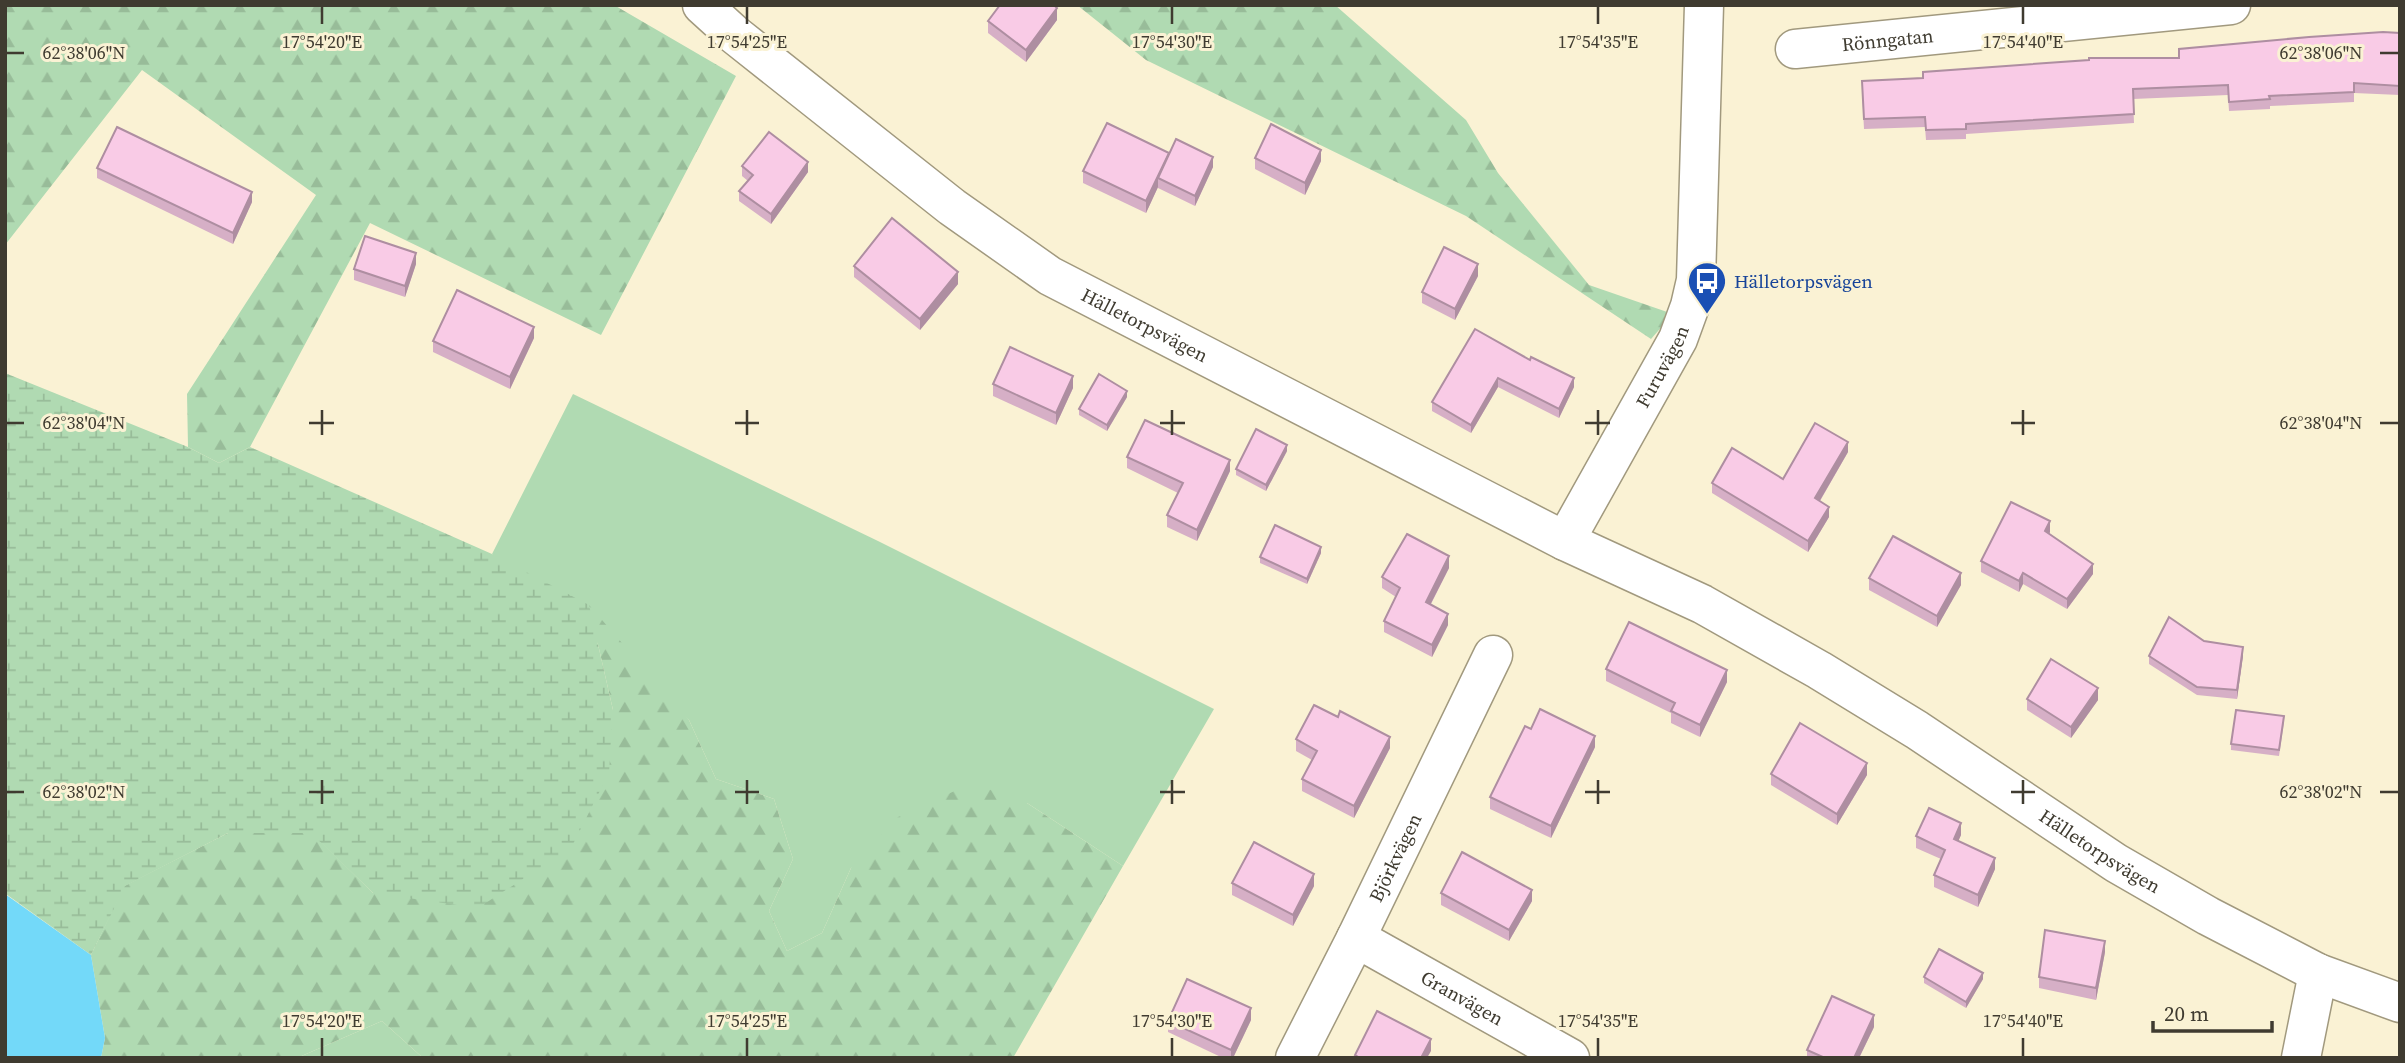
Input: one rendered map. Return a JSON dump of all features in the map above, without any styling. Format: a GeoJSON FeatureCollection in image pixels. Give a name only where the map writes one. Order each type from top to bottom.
{"type":"FeatureCollection","features":[{"type":"Feature","properties":{"kind":"street","name":"Hälletorpsvägen"},"geometry":{"type":"LineString","coordinates":[[702,5],[746,44],[952,207],[1050,276],[1565,541],[1702,604],[1819,670],[1917,730],[2116,863],[2208,916],[2318,973],[2400,1003]]}},
{"type":"Feature","properties":{"kind":"street","name":"Furuvägen"},"geometry":{"type":"LineString","coordinates":[[1565,541],[1678,339],[1690,306],[1697,267],[1704,5]]}},
{"type":"Feature","properties":{"kind":"street","name":"Rönngatan"},"geometry":{"type":"LineString","coordinates":[[1796,49],[2231,5]]}},
{"type":"Feature","properties":{"kind":"street","name":"Björkvägen"},"geometry":{"type":"LineString","coordinates":[[1295,1058],[1493,655]]}},
{"type":"Feature","properties":{"kind":"street","name":"Granvägen"},"geometry":{"type":"LineString","coordinates":[[1356,938],[1570,1058]]}},
{"type":"Feature","properties":{"kind":"street"},"geometry":{"type":"LineString","coordinates":[[2301,1058],[2318,973]]}},
{"type":"Feature","properties":{"kind":"green space"},"geometry":{"type":"Polygon","coordinates":[[[5,5],[614,5],[736,76],[601,335],[370,223],[250,447],[219,463],[188,447],[187,394],[316,195],[142,70],[5,245],[5,5]]]}},
{"type":"Feature","properties":{"kind":"green space"},"geometry":{"type":"Polygon","coordinates":[[[1077,5],[1335,5],[1466,120],[1498,173],[1589,285],[1673,314],[1651,339],[1466,216],[1146,60],[1077,5]]]}},
{"type":"Feature","properties":{"kind":"green space"},"geometry":{"type":"Polygon","coordinates":[[[5,373],[188,447],[219,463],[250,447],[492,554],[589,605],[613,710],[609,773],[571,848],[478,908],[373,893],[311,833],[228,833],[125,886],[91,955],[6,894],[5,373]]]}},
{"type":"Feature","properties":{"kind":"green space"},"geometry":{"type":"Polygon","coordinates":[[[573,394],[878,541],[1214,709],[1123,866],[1027,803],[851,868],[822,933],[787,951],[769,911],[793,859],[774,799],[716,779],[689,720],[492,554],[573,394]]]}},
{"type":"Feature","properties":{"kind":"green space"},"geometry":{"type":"Polygon","coordinates":[[[589,605],[689,720],[716,779],[774,799],[793,859],[769,911],[787,951],[822,933],[851,868],[898,817],[972,783],[1027,803],[1123,866],[1013,1058],[423,1058],[382,1021],[297,1058],[101,1058],[105,1038],[91,955],[124,886],[228,833],[312,833],[373,893],[613,710],[589,605]]]}},
{"type":"Feature","properties":{"kind":"green space"},"geometry":{"type":"Polygon","coordinates":[[[382,1021],[423,1058],[297,1058],[382,1021]]]}},
{"type":"Feature","properties":{"kind":"water"},"geometry":{"type":"Polygon","coordinates":[[[5,894],[91,955],[105,1038],[101,1058],[5,1058],[5,894]]]}},
{"type":"Feature","properties":{"kind":"building"},"geometry":{"type":"Polygon","coordinates":[[[1000,5],[1054,5],[1057,8],[1026,50],[988,21],[1000,5]]]}},
{"type":"Feature","properties":{"kind":"building"},"geometry":{"type":"Polygon","coordinates":[[[2383,32],[2400,33],[2400,86],[2354,83],[2354,92],[2269,96],[2270,99],[2229,102],[2228,85],[2133,89],[2134,114],[1966,124],[1966,129],[1926,130],[1925,117],[1864,119],[1862,81],[1923,78],[1923,72],[2089,58],[2179,58],[2179,49],[2383,32]]]}},
{"type":"Feature","properties":{"kind":"building"},"geometry":{"type":"Polygon","coordinates":[[[1107,123],[1169,153],[1146,201],[1083,171],[1107,123]]]}},
{"type":"Feature","properties":{"kind":"building"},"geometry":{"type":"Polygon","coordinates":[[[1271,124],[1321,150],[1305,183],[1255,158],[1271,124]]]}},
{"type":"Feature","properties":{"kind":"building"},"geometry":{"type":"Polygon","coordinates":[[[117,127],[252,192],[233,233],[97,168],[117,127]]]}},
{"type":"Feature","properties":{"kind":"building"},"geometry":{"type":"Polygon","coordinates":[[[769,132],[808,162],[771,214],[739,191],[753,175],[742,166],[769,132]]]}},
{"type":"Feature","properties":{"kind":"building"},"geometry":{"type":"Polygon","coordinates":[[[1176,139],[1213,157],[1195,196],[1158,178],[1176,139]]]}},
{"type":"Feature","properties":{"kind":"building"},"geometry":{"type":"Polygon","coordinates":[[[892,218],[958,272],[920,319],[854,266],[892,218]]]}},
{"type":"Feature","properties":{"kind":"building"},"geometry":{"type":"Polygon","coordinates":[[[365,236],[416,253],[405,286],[354,269],[365,236]]]}},
{"type":"Feature","properties":{"kind":"building"},"geometry":{"type":"Polygon","coordinates":[[[1444,247],[1478,264],[1455,309],[1422,292],[1444,247]]]}},
{"type":"Feature","properties":{"kind":"building"},"geometry":{"type":"Polygon","coordinates":[[[457,290],[534,327],[510,377],[433,341],[457,290]]]}},
{"type":"Feature","properties":{"kind":"building"},"geometry":{"type":"Polygon","coordinates":[[[1475,329],[1530,360],[1531,357],[1574,378],[1559,409],[1498,378],[1471,425],[1432,402],[1475,329]]]}},
{"type":"Feature","properties":{"kind":"building"},"geometry":{"type":"Polygon","coordinates":[[[1010,347],[1073,376],[1056,413],[993,384],[1010,347]]]}},
{"type":"Feature","properties":{"kind":"building"},"geometry":{"type":"Polygon","coordinates":[[[1099,374],[1127,391],[1107,425],[1079,409],[1099,374]]]}},
{"type":"Feature","properties":{"kind":"building"},"geometry":{"type":"Polygon","coordinates":[[[1145,420],[1230,460],[1197,530],[1167,515],[1183,483],[1127,457],[1145,420]]]}},
{"type":"Feature","properties":{"kind":"building"},"geometry":{"type":"Polygon","coordinates":[[[1815,423],[1848,442],[1815,498],[1829,507],[1808,541],[1712,483],[1732,448],[1783,479],[1815,423]]]}},
{"type":"Feature","properties":{"kind":"building"},"geometry":{"type":"Polygon","coordinates":[[[1256,429],[1287,445],[1266,485],[1236,469],[1256,429]]]}},
{"type":"Feature","properties":{"kind":"building"},"geometry":{"type":"Polygon","coordinates":[[[2011,502],[2050,521],[2045,531],[2093,564],[2067,599],[2023,573],[2019,581],[1981,561],[2011,502]]]}},
{"type":"Feature","properties":{"kind":"building"},"geometry":{"type":"Polygon","coordinates":[[[1275,525],[1321,547],[1307,579],[1260,557],[1275,525]]]}},
{"type":"Feature","properties":{"kind":"building"},"geometry":{"type":"Polygon","coordinates":[[[1407,534],[1449,556],[1426,602],[1448,614],[1432,645],[1384,621],[1400,588],[1382,577],[1407,534]]]}},
{"type":"Feature","properties":{"kind":"building"},"geometry":{"type":"Polygon","coordinates":[[[1893,536],[1961,573],[1937,616],[1869,578],[1893,536]]]}},
{"type":"Feature","properties":{"kind":"building"},"geometry":{"type":"Polygon","coordinates":[[[2169,617],[2204,641],[2243,647],[2237,690],[2197,687],[2149,656],[2169,617]]]}},
{"type":"Feature","properties":{"kind":"building"},"geometry":{"type":"Polygon","coordinates":[[[1629,622],[1727,670],[1700,725],[1671,711],[1675,703],[1606,669],[1629,622]]]}},
{"type":"Feature","properties":{"kind":"building"},"geometry":{"type":"Polygon","coordinates":[[[2051,659],[2098,688],[2071,727],[2027,699],[2051,659]]]}},
{"type":"Feature","properties":{"kind":"building"},"geometry":{"type":"Polygon","coordinates":[[[1314,705],[1338,717],[1340,711],[1390,737],[1354,806],[1302,779],[1317,751],[1296,739],[1314,705]]]}},
{"type":"Feature","properties":{"kind":"building"},"geometry":{"type":"Polygon","coordinates":[[[1540,709],[1595,736],[1551,826],[1490,797],[1525,726],[1531,729],[1540,709]]]}},
{"type":"Feature","properties":{"kind":"building"},"geometry":{"type":"Polygon","coordinates":[[[2236,710],[2284,716],[2279,750],[2231,744],[2236,710]]]}},
{"type":"Feature","properties":{"kind":"building"},"geometry":{"type":"Polygon","coordinates":[[[1800,723],[1867,763],[1837,814],[1771,774],[1800,723]]]}},
{"type":"Feature","properties":{"kind":"building"},"geometry":{"type":"Polygon","coordinates":[[[1929,808],[1961,823],[1954,839],[1995,858],[1978,895],[1934,875],[1945,850],[1916,836],[1929,808]]]}},
{"type":"Feature","properties":{"kind":"building"},"geometry":{"type":"Polygon","coordinates":[[[1254,842],[1314,874],[1293,915],[1232,883],[1254,842]]]}},
{"type":"Feature","properties":{"kind":"building"},"geometry":{"type":"Polygon","coordinates":[[[1462,852],[1532,890],[1509,930],[1441,893],[1462,852]]]}},
{"type":"Feature","properties":{"kind":"building"},"geometry":{"type":"Polygon","coordinates":[[[2045,930],[2105,941],[2096,988],[2039,977],[2045,930]]]}},
{"type":"Feature","properties":{"kind":"building"},"geometry":{"type":"Polygon","coordinates":[[[1939,949],[1983,973],[1966,1002],[1924,977],[1939,949]]]}},
{"type":"Feature","properties":{"kind":"building"},"geometry":{"type":"Polygon","coordinates":[[[1187,979],[1251,1008],[1231,1050],[1168,1021],[1187,979]]]}},
{"type":"Feature","properties":{"kind":"building"},"geometry":{"type":"Polygon","coordinates":[[[1832,996],[1874,1015],[1854,1058],[1825,1058],[1807,1050],[1832,996]]]}},
{"type":"Feature","properties":{"kind":"building"},"geometry":{"type":"Polygon","coordinates":[[[1377,1011],[1431,1039],[1421,1058],[1360,1058],[1355,1055],[1377,1011]]]}},
{"type":"Feature","properties":{"kind":"place","name":"Hälletorpsvägen"},"geometry":{"type":"Point","coordinates":[1707,315]}}]}
